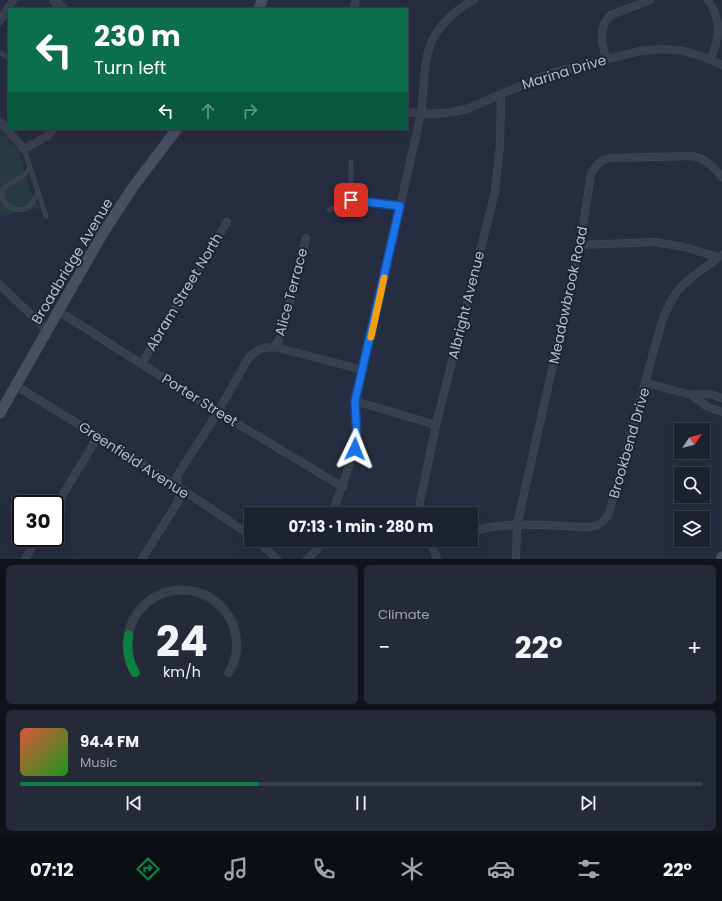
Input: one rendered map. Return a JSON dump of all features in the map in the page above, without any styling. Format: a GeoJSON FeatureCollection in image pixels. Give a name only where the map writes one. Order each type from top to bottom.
{"type":"FeatureCollection","features":[{"type":"Feature","properties":{"kind":"main road","name":"Broadbridge Avenue"},"geometry":{"type":"LineString","coordinates":[[0,413],[119,207],[176,130]]}},
{"type":"Feature","properties":{"kind":"street"},"geometry":{"type":"LineString","coordinates":[[54,0],[62,8]]}},
{"type":"Feature","properties":{"kind":"street"},"geometry":{"type":"LineString","coordinates":[[335,507],[357,442],[355,401],[421,114],[425,61],[433,38],[453,14],[474,0]]}},
{"type":"Feature","properties":{"kind":"street"},"geometry":{"type":"LineString","coordinates":[[606,59],[601,32],[606,20],[611,16],[650,0]]}},
{"type":"Feature","properties":{"kind":"street"},"geometry":{"type":"LineString","coordinates":[[708,0],[719,15],[721,29],[719,40],[710,60]]}},
{"type":"Feature","properties":{"kind":"street"},"geometry":{"type":"LineString","coordinates":[[0,21],[8,8]]}},
{"type":"Feature","properties":{"kind":"street","name":"Marina Drive"},"geometry":{"type":"LineString","coordinates":[[408,112],[421,114],[454,112],[467,109],[548,74],[640,51],[665,48],[687,51],[722,65]]}},
{"type":"Feature","properties":{"kind":"street","name":"Albright Avenue"},"geometry":{"type":"LineString","coordinates":[[419,507],[436,425],[495,192],[500,145],[501,94]]}},
{"type":"Feature","properties":{"kind":"street"},"geometry":{"type":"LineString","coordinates":[[0,122],[24,149],[46,138],[52,130]]}},
{"type":"Feature","properties":{"kind":"street","name":"Meadowbrook Road"},"geometry":{"type":"LineString","coordinates":[[516,559],[517,525],[580,245],[591,174],[596,165],[606,159],[693,156],[701,158],[714,167],[722,177]]}},
{"type":"Feature","properties":{"kind":"street","name":"Abram Street North"},"geometry":{"type":"LineString","coordinates":[[142,363],[227,222]]}},
{"type":"Feature","properties":{"kind":"street","name":"Alice Terrace"},"geometry":{"type":"LineString","coordinates":[[275,347],[282,334],[306,238]]}},
{"type":"Feature","properties":{"kind":"street"},"geometry":{"type":"LineString","coordinates":[[580,245],[655,242],[684,247],[720,256]]}},
{"type":"Feature","properties":{"kind":"street","name":"Brookbend Drive"},"geometry":{"type":"LineString","coordinates":[[478,531],[500,526],[517,525],[589,528],[598,526],[604,521],[609,513],[667,307],[677,292],[700,271],[720,256]]}},
{"type":"Feature","properties":{"kind":"street"},"geometry":{"type":"LineString","coordinates":[[0,285],[47,330]]}},
{"type":"Feature","properties":{"kind":"street","name":"Porter Street"},"geometry":{"type":"LineString","coordinates":[[58,311],[218,412],[342,487]]}},
{"type":"Feature","properties":{"kind":"street"},"geometry":{"type":"LineString","coordinates":[[142,559],[179,500],[177,476],[218,412],[249,357],[256,351],[264,347],[275,347],[363,370]]}},
{"type":"Feature","properties":{"kind":"street"},"geometry":{"type":"LineString","coordinates":[[646,382],[692,395],[709,394],[722,398]]}},
{"type":"Feature","properties":{"kind":"street","name":"Greenfield Avenue"},"geometry":{"type":"LineString","coordinates":[[16,386],[98,436],[244,531]]}},
{"type":"Feature","properties":{"kind":"street"},"geometry":{"type":"LineString","coordinates":[[692,395],[706,406],[722,412]]}},
{"type":"Feature","properties":{"kind":"street"},"geometry":{"type":"LineString","coordinates":[[355,401],[436,425]]}},
{"type":"Feature","properties":{"kind":"street"},"geometry":{"type":"LineString","coordinates":[[63,495],[98,436]]}},
{"type":"Feature","properties":{"kind":"street"},"geometry":{"type":"LineString","coordinates":[[25,559],[32,547]]}},
{"type":"Feature","properties":{"kind":"street"},"geometry":{"type":"LineString","coordinates":[[264,547],[277,559]]}},
{"type":"Feature","properties":{"kind":"street"},"geometry":{"type":"LineString","coordinates":[[307,559],[318,547]]}},
{"type":"Feature","properties":{"kind":"street"},"geometry":{"type":"LineString","coordinates":[[432,547],[437,559]]}},
{"type":"Feature","properties":{"kind":"lane"},"geometry":{"type":"LineString","coordinates":[[24,149],[46,216]]}},
{"type":"Feature","properties":{"kind":"lane"},"geometry":{"type":"LineString","coordinates":[[351,162],[351,200]]}},
{"type":"Feature","properties":{"kind":"lane"},"geometry":{"type":"LineString","coordinates":[[30,168],[20,178],[2,191],[2,199],[8,207],[16,210],[25,209],[33,202],[38,193]]}},
{"type":"Feature","properties":{"kind":"lane"},"geometry":{"type":"LineString","coordinates":[[329,210],[351,200],[400,206]]}},
{"type":"Feature","properties":{"kind":"shaded area"},"geometry":{"type":"Polygon","coordinates":[[[0,131],[19,152],[32,194],[40,208],[0,216],[0,131]]]}},
{"type":"Feature","properties":{"kind":"slow traffic"},"geometry":{"type":"LineString","coordinates":[[371,337],[384,278]]}},
{"type":"Feature","properties":{"kind":"route"},"geometry":{"type":"LineString","coordinates":[[351,200],[400,206],[355,401],[357,442],[355,449]]}}]}
